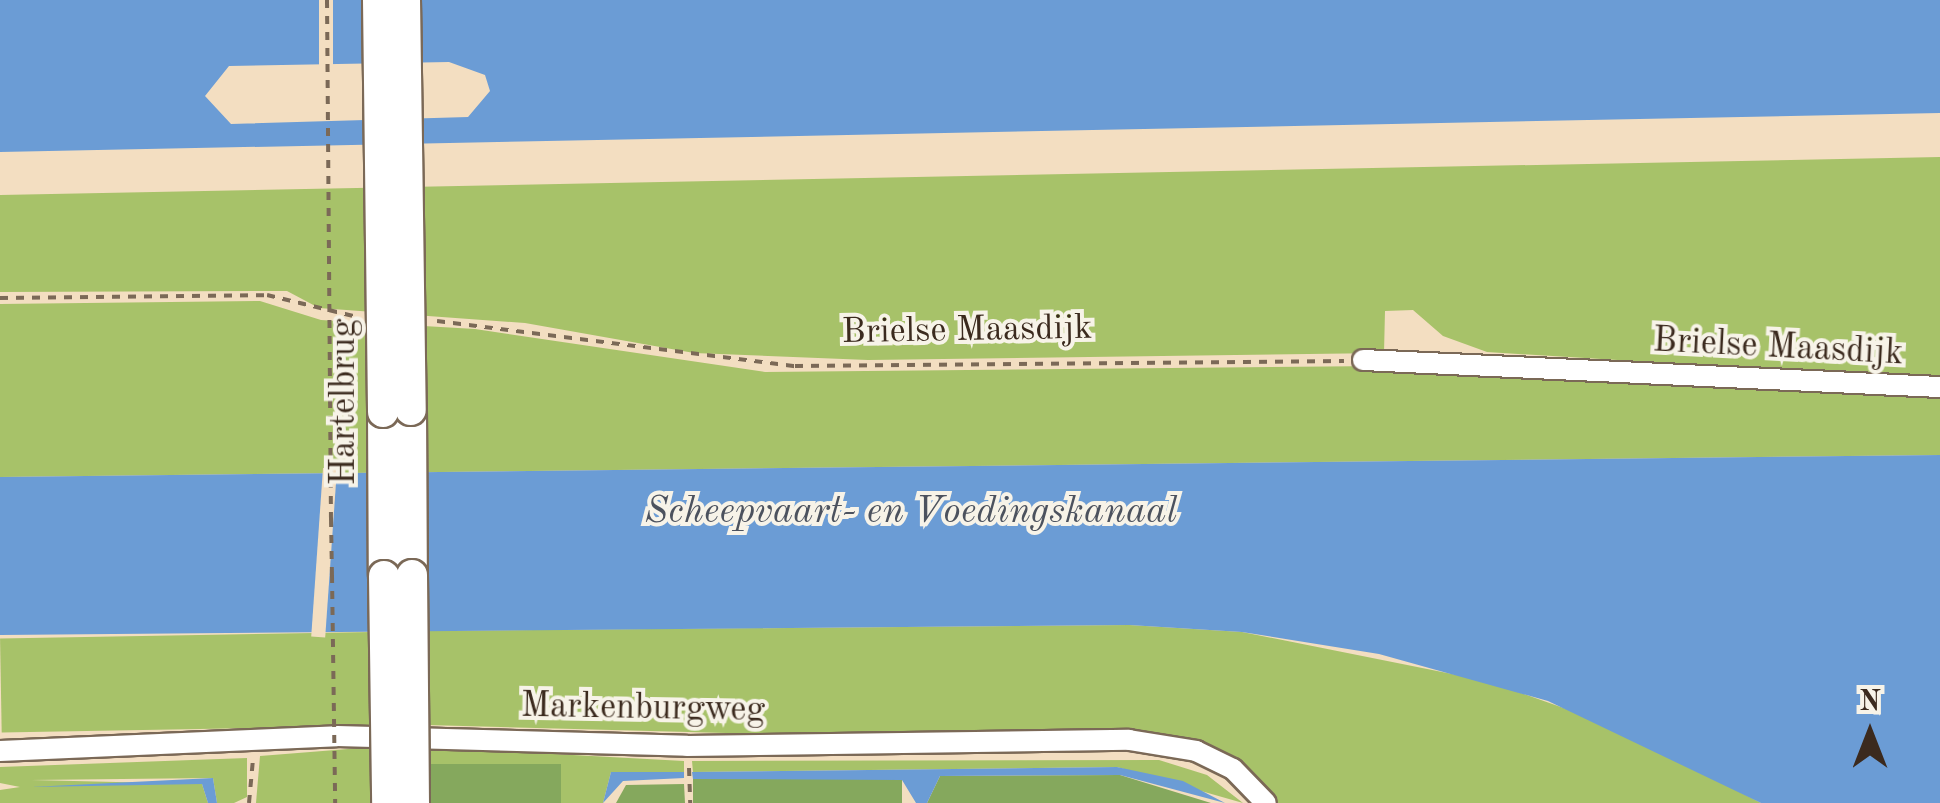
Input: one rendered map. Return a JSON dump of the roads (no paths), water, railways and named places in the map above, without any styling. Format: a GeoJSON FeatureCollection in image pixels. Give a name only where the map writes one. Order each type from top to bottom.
{"type":"FeatureCollection","features":[{"type":"Feature","properties":{"kind":"main road","name":"Hartelbrug"},"geometry":{"type":"LineString","coordinates":[[378,0],[387,803]]}},
{"type":"Feature","properties":{"kind":"main road","name":"Hartelbrug"},"geometry":{"type":"LineString","coordinates":[[406,0],[414,803]]}},
{"type":"Feature","properties":{"kind":"street","name":"Brielse Maasdijk"},"geometry":{"type":"LineString","coordinates":[[1364,360],[1940,388]]}},
{"type":"Feature","properties":{"kind":"street","name":"Markenburgweg"},"geometry":{"type":"LineString","coordinates":[[0,751],[254,744],[337,736],[687,746],[1129,740],[1196,751],[1233,769],[1266,803]]}},
{"type":"Feature","properties":{"kind":"water"},"geometry":{"type":"Polygon","coordinates":[[[0,0],[1940,0],[1940,113],[0,152],[0,0]],[[449,62],[229,66],[205,96],[231,124],[468,117],[490,91],[485,75],[449,62]]]}},
{"type":"Feature","properties":{"kind":"water","name":"Scheepvaart- en Voedingskanaal"},"geometry":{"type":"Polygon","coordinates":[[[1940,455],[1940,803],[1761,803],[1548,701],[1379,654],[1242,632],[1129,625],[0,635],[0,477],[1940,455]]]}},
{"type":"Feature","properties":{"kind":"water"},"geometry":{"type":"Polygon","coordinates":[[[1117,767],[1183,781],[1225,803],[1120,775],[940,776],[927,803],[916,803],[902,780],[693,779],[692,772],[1117,767]]]}},
{"type":"Feature","properties":{"kind":"water"},"geometry":{"type":"Polygon","coordinates":[[[611,772],[684,772],[684,778],[623,781],[603,803],[611,772]]]}},
{"type":"Feature","properties":{"kind":"water"},"geometry":{"type":"Polygon","coordinates":[[[213,778],[217,803],[208,803],[202,784],[31,787],[213,778]]]}}]}
